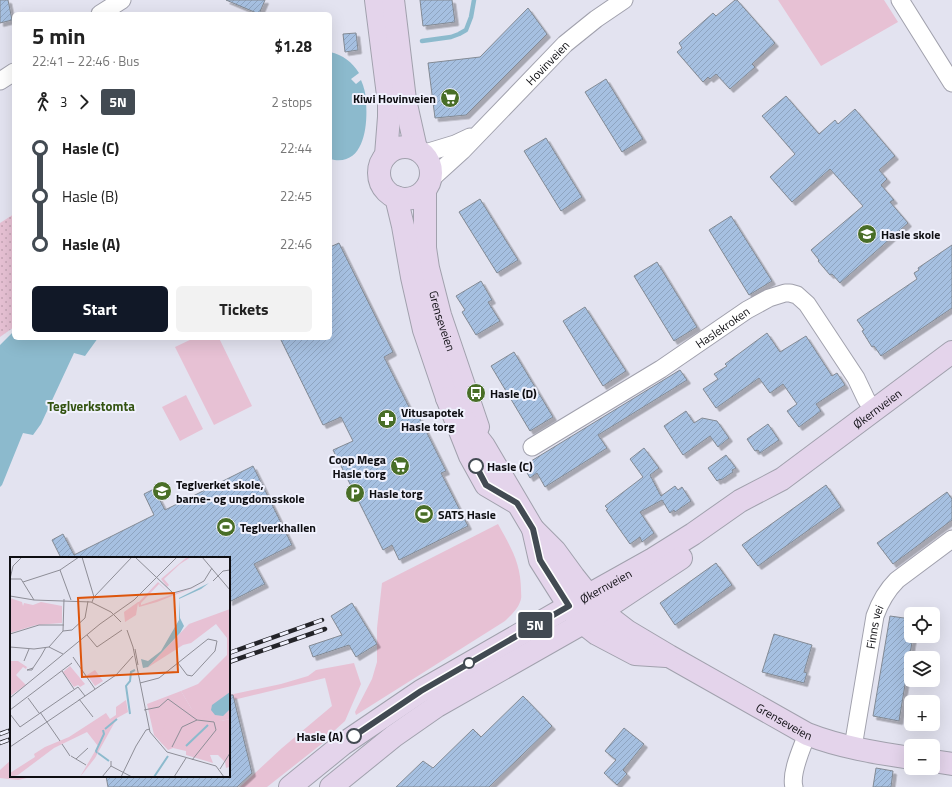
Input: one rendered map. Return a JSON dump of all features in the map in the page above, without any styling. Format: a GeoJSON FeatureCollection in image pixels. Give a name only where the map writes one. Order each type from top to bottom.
{"type":"FeatureCollection","features":[{"type":"Feature","properties":{"kind":"main road"},"geometry":{"type":"LineString","coordinates":[[376,0],[389,103],[386,155],[380,166],[380,180],[387,192],[404,199],[412,198],[428,185],[430,166],[427,159],[419,152],[408,147],[393,150],[386,155]]}},
{"type":"Feature","properties":{"kind":"main road"},"geometry":{"type":"LineString","coordinates":[[393,0],[405,100],[419,152]]}},
{"type":"Feature","properties":{"kind":"main road","name":"Grenseveien"},"geometry":{"type":"LineString","coordinates":[[428,185],[425,248],[428,268],[440,315],[484,446]]}},
{"type":"Feature","properties":{"kind":"main road","name":"Grenseveien"},"geometry":{"type":"LineString","coordinates":[[396,197],[424,330],[447,398],[470,456],[486,485],[517,503]]}},
{"type":"Feature","properties":{"kind":"main road","name":"Økernveien"},"geometry":{"type":"LineString","coordinates":[[331,787],[394,736],[437,706],[582,623],[595,603],[667,550],[740,501],[782,479],[952,352]]}},
{"type":"Feature","properties":{"kind":"main road","name":"Grenseveien"},"geometry":{"type":"LineString","coordinates":[[447,398],[484,446],[533,529],[555,551],[595,603],[627,631],[808,734],[853,747],[904,757]]}},
{"type":"Feature","properties":{"kind":"main road","name":"Grenseveien"},"geometry":{"type":"LineString","coordinates":[[533,529],[540,560],[569,606],[582,623],[597,634],[635,654],[669,656]]}},
{"type":"Feature","properties":{"kind":"main road","name":"Økernveien"},"geometry":{"type":"LineString","coordinates":[[290,787],[343,744],[421,691],[569,606],[595,603]]}},
{"type":"Feature","properties":{"kind":"main road"},"geometry":{"type":"LineString","coordinates":[[940,762],[952,764]]}},
{"type":"Feature","properties":{"kind":"street"},"geometry":{"type":"LineString","coordinates":[[103,12],[122,0]]}},
{"type":"Feature","properties":{"kind":"street","name":"Hovinveien"},"geometry":{"type":"LineString","coordinates":[[428,185],[564,44],[596,19],[624,0]]}},
{"type":"Feature","properties":{"kind":"street"},"geometry":{"type":"LineString","coordinates":[[900,0],[952,83]]}},
{"type":"Feature","properties":{"kind":"street"},"geometry":{"type":"LineString","coordinates":[[0,81],[12,73]]}},
{"type":"Feature","properties":{"kind":"street","name":"Hovinveien"},"geometry":{"type":"LineString","coordinates":[[419,152],[455,144],[477,134]]}},
{"type":"Feature","properties":{"kind":"street","name":"Haslekroken"},"geometry":{"type":"LineString","coordinates":[[532,448],[661,369],[747,310],[769,298],[784,293],[797,295],[806,304],[856,378],[866,399],[874,411]]}},
{"type":"Feature","properties":{"kind":"street","name":"Finns vei"},"geometry":{"type":"LineString","coordinates":[[853,747],[875,616],[881,600],[897,580],[952,539]]}},
{"type":"Feature","properties":{"kind":"street"},"geometry":{"type":"LineString","coordinates":[[790,785],[808,734]]}},
{"type":"Feature","properties":{"kind":"shaded area"},"geometry":{"type":"Polygon","coordinates":[[[778,0],[884,0],[898,22],[821,66],[778,0]]]}},
{"type":"Feature","properties":{"kind":"shaded area"},"geometry":{"type":"Polygon","coordinates":[[[12,215],[12,328],[0,337],[0,223],[12,215]]]}},
{"type":"Feature","properties":{"kind":"shaded area"},"geometry":{"type":"Polygon","coordinates":[[[190,340],[220,340],[252,406],[214,425],[175,347],[190,340]]]}},
{"type":"Feature","properties":{"kind":"shaded area"},"geometry":{"type":"Polygon","coordinates":[[[186,395],[203,429],[180,441],[162,407],[186,395]]]}},
{"type":"Feature","properties":{"kind":"shaded area"},"geometry":{"type":"Polygon","coordinates":[[[498,524],[514,555],[521,580],[521,600],[516,610],[505,621],[356,715],[355,712],[372,679],[377,662],[377,628],[382,583],[498,524]]]}},
{"type":"Feature","properties":{"kind":"shaded area"},"geometry":{"type":"Polygon","coordinates":[[[354,663],[361,684],[345,721],[334,731],[333,735],[267,787],[240,787],[282,748],[332,706],[325,678],[230,701],[230,695],[281,684],[308,676],[316,670],[354,663]]]}},
{"type":"Feature","properties":{"kind":"shaded area"},"geometry":{"type":"Polygon","coordinates":[[[10,761],[10,777],[31,777],[18,780],[0,778],[0,770],[10,761]]]}},
{"type":"Feature","properties":{"kind":"water"},"geometry":{"type":"Polygon","coordinates":[[[332,52],[343,57],[356,69],[359,73],[351,79],[356,84],[361,80],[366,96],[366,122],[362,143],[357,151],[350,157],[341,160],[332,159],[332,52]]]}},
{"type":"Feature","properties":{"kind":"water"},"geometry":{"type":"Polygon","coordinates":[[[12,333],[12,340],[97,340],[85,356],[74,353],[41,424],[33,435],[23,433],[0,487],[0,345],[12,333]]]}},
{"type":"Feature","properties":{"kind":"building"},"geometry":{"type":"Polygon","coordinates":[[[0,0],[8,0],[12,20],[0,23],[0,0]]]}},
{"type":"Feature","properties":{"kind":"building"},"geometry":{"type":"Polygon","coordinates":[[[226,0],[265,0],[260,12],[254,12],[226,0]]]}},
{"type":"Feature","properties":{"kind":"building"},"geometry":{"type":"Polygon","coordinates":[[[420,0],[452,0],[455,22],[423,26],[420,0]]]}},
{"type":"Feature","properties":{"kind":"building"},"geometry":{"type":"Polygon","coordinates":[[[735,0],[737,0],[775,43],[752,64],[755,67],[730,89],[716,74],[710,79],[708,77],[703,82],[677,52],[682,48],[679,43],[713,13],[716,16],[735,0]]]}},
{"type":"Feature","properties":{"kind":"building"},"geometry":{"type":"Polygon","coordinates":[[[528,8],[547,34],[466,115],[435,118],[428,63],[480,57],[528,8]]]}},
{"type":"Feature","properties":{"kind":"building"},"geometry":{"type":"Polygon","coordinates":[[[356,33],[358,50],[345,52],[343,34],[356,33]]]}},
{"type":"Feature","properties":{"kind":"building"},"geometry":{"type":"Polygon","coordinates":[[[606,79],[643,139],[622,152],[585,92],[606,79]]]}},
{"type":"Feature","properties":{"kind":"building"},"geometry":{"type":"Polygon","coordinates":[[[786,96],[819,134],[835,120],[838,124],[855,109],[895,156],[879,170],[887,179],[881,185],[894,200],[890,202],[908,223],[840,283],[832,274],[830,275],[811,250],[863,206],[830,169],[792,202],[770,177],[795,154],[762,116],[786,96]]]}},
{"type":"Feature","properties":{"kind":"building"},"geometry":{"type":"Polygon","coordinates":[[[546,138],[582,197],[561,211],[524,151],[546,138]]]}},
{"type":"Feature","properties":{"kind":"building"},"geometry":{"type":"Polygon","coordinates":[[[480,199],[518,260],[497,273],[459,212],[480,199]]]}},
{"type":"Feature","properties":{"kind":"building"},"geometry":{"type":"Polygon","coordinates":[[[731,216],[772,281],[749,295],[709,230],[731,216]]]}},
{"type":"Feature","properties":{"kind":"building"},"geometry":{"type":"Polygon","coordinates":[[[339,243],[393,352],[384,357],[415,419],[419,417],[446,471],[441,473],[468,526],[399,560],[392,545],[383,550],[333,450],[353,441],[341,417],[323,425],[281,340],[332,340],[332,246],[339,243]]]}},
{"type":"Feature","properties":{"kind":"building"},"geometry":{"type":"Polygon","coordinates":[[[952,245],[952,308],[881,356],[874,346],[872,347],[862,331],[864,330],[857,320],[917,279],[914,273],[919,270],[918,268],[952,245]]]}},
{"type":"Feature","properties":{"kind":"building"},"geometry":{"type":"Polygon","coordinates":[[[657,262],[697,327],[674,341],[634,276],[657,262]]]}},
{"type":"Feature","properties":{"kind":"building"},"geometry":{"type":"Polygon","coordinates":[[[481,281],[492,300],[488,302],[500,321],[476,335],[462,312],[465,310],[456,296],[481,281]]]}},
{"type":"Feature","properties":{"kind":"building"},"geometry":{"type":"Polygon","coordinates":[[[585,307],[626,371],[603,386],[563,321],[585,307]]]}},
{"type":"Feature","properties":{"kind":"building"},"geometry":{"type":"Polygon","coordinates":[[[767,333],[780,352],[806,336],[832,376],[837,373],[845,385],[816,404],[821,411],[799,427],[787,411],[797,404],[783,384],[770,393],[759,378],[716,408],[703,389],[718,379],[714,374],[727,366],[725,364],[767,333]]]}},
{"type":"Feature","properties":{"kind":"building"},"geometry":{"type":"Polygon","coordinates":[[[514,352],[553,417],[530,431],[491,366],[514,352]]]}},
{"type":"Feature","properties":{"kind":"building"},"geometry":{"type":"Polygon","coordinates":[[[680,370],[687,380],[598,435],[607,448],[545,487],[537,473],[530,478],[523,466],[680,370]]]}},
{"type":"Feature","properties":{"kind":"building"},"geometry":{"type":"Polygon","coordinates":[[[686,411],[694,423],[702,418],[717,421],[729,438],[718,447],[710,436],[683,455],[664,426],[686,411]]]}},
{"type":"Feature","properties":{"kind":"building"},"geometry":{"type":"Polygon","coordinates":[[[768,424],[779,440],[760,453],[758,450],[755,451],[747,439],[768,424]]]}},
{"type":"Feature","properties":{"kind":"building"},"geometry":{"type":"Polygon","coordinates":[[[644,448],[659,468],[650,475],[661,496],[675,486],[678,490],[682,487],[691,501],[675,512],[674,510],[670,513],[662,500],[640,512],[654,533],[642,542],[640,537],[630,544],[606,510],[608,509],[605,506],[643,477],[630,459],[644,448]]]}},
{"type":"Feature","properties":{"kind":"building"},"geometry":{"type":"Polygon","coordinates":[[[726,455],[736,468],[732,470],[733,472],[717,481],[708,468],[726,455]]]}},
{"type":"Feature","properties":{"kind":"building"},"geometry":{"type":"Polygon","coordinates":[[[253,466],[292,545],[254,564],[265,584],[230,602],[230,557],[60,557],[52,540],[63,534],[74,555],[154,515],[144,494],[154,489],[165,510],[253,466]]]}},
{"type":"Feature","properties":{"kind":"building"},"geometry":{"type":"Polygon","coordinates":[[[826,485],[841,507],[758,566],[742,545],[826,485]]]}},
{"type":"Feature","properties":{"kind":"building"},"geometry":{"type":"Polygon","coordinates":[[[947,492],[952,499],[952,520],[893,564],[877,543],[947,492]]]}},
{"type":"Feature","properties":{"kind":"building"},"geometry":{"type":"Polygon","coordinates":[[[716,563],[732,585],[675,625],[660,603],[716,563]]]}},
{"type":"Feature","properties":{"kind":"building"},"geometry":{"type":"Polygon","coordinates":[[[352,603],[377,644],[356,657],[349,645],[313,657],[309,646],[342,635],[331,616],[352,603]]]}},
{"type":"Feature","properties":{"kind":"building"},"geometry":{"type":"Polygon","coordinates":[[[890,616],[904,618],[904,643],[912,643],[911,651],[904,651],[905,687],[899,721],[873,716],[890,616]]]}},
{"type":"Feature","properties":{"kind":"building"},"geometry":{"type":"Polygon","coordinates":[[[774,634],[812,645],[804,672],[807,673],[804,683],[762,672],[774,634]]]}},
{"type":"Feature","properties":{"kind":"building"},"geometry":{"type":"Polygon","coordinates":[[[230,695],[233,695],[252,773],[237,787],[108,787],[106,777],[230,777],[230,695]]]}},
{"type":"Feature","properties":{"kind":"building"},"geometry":{"type":"Polygon","coordinates":[[[523,696],[552,726],[489,787],[396,787],[423,761],[433,768],[473,729],[481,737],[523,696]]]}},
{"type":"Feature","properties":{"kind":"building"},"geometry":{"type":"Polygon","coordinates":[[[624,728],[644,744],[623,770],[627,774],[617,785],[604,773],[616,760],[605,751],[624,728]]]}},
{"type":"Feature","properties":{"kind":"building"},"geometry":{"type":"Polygon","coordinates":[[[876,768],[893,771],[891,787],[873,787],[876,768]]]}},
{"type":"Feature","properties":{"kind":"waterway"},"geometry":{"type":"LineString","coordinates":[[422,41],[451,37],[466,30],[471,17],[474,0]]}},
{"type":"Feature","properties":{"kind":"railway"},"geometry":{"type":"LineString","coordinates":[[230,653],[322,620]]}},
{"type":"Feature","properties":{"kind":"railway"},"geometry":{"type":"LineString","coordinates":[[230,662],[325,629]]}},
{"type":"Feature","properties":{"kind":"railway"},"geometry":{"type":"LineString","coordinates":[[0,734],[10,730]]}},
{"type":"Feature","properties":{"kind":"railway"},"geometry":{"type":"LineString","coordinates":[[0,743],[10,739]]}},
{"type":"Feature","properties":{"kind":"bus line","name":"5N"},"geometry":{"type":"LineString","coordinates":[[354,736],[449,674],[569,606],[540,560],[533,529],[517,503],[486,485],[476,466]]}},
{"type":"Feature","properties":{"kind":"place","name":"Kiwi Hovinveien"},"geometry":{"type":"Point","coordinates":[450,98]}},
{"type":"Feature","properties":{"kind":"place","name":"Hasle skole"},"geometry":{"type":"Point","coordinates":[867,234]}},
{"type":"Feature","properties":{"kind":"place","name":"Hasle (D)"},"geometry":{"type":"Point","coordinates":[476,393]}},
{"type":"Feature","properties":{"kind":"place","name":"Vitusapotek Hasle torg"},"geometry":{"type":"Point","coordinates":[387,419]}},
{"type":"Feature","properties":{"kind":"place","name":"Coop Mega Hasle torg"},"geometry":{"type":"Point","coordinates":[400,466]}},
{"type":"Feature","properties":{"kind":"place","name":"Hasle (C)"},"geometry":{"type":"Point","coordinates":[476,466]}},
{"type":"Feature","properties":{"kind":"place","name":"Teglverket skole, barne- og ungdomsskole"},"geometry":{"type":"Point","coordinates":[162,491]}},
{"type":"Feature","properties":{"kind":"place","name":"Hasle torg"},"geometry":{"type":"Point","coordinates":[355,493]}},
{"type":"Feature","properties":{"kind":"place","name":"SATS Hasle"},"geometry":{"type":"Point","coordinates":[424,514]}},
{"type":"Feature","properties":{"kind":"place","name":"Teglverkhallen"},"geometry":{"type":"Point","coordinates":[226,527]}},
{"type":"Feature","properties":{"kind":"place","name":"Hasle (A)"},"geometry":{"type":"Point","coordinates":[354,736]}},
{"type":"Feature","properties":{"kind":"district","name":"Teglverkstomta"},"geometry":{"type":"Point","coordinates":[91,406]}}]}
